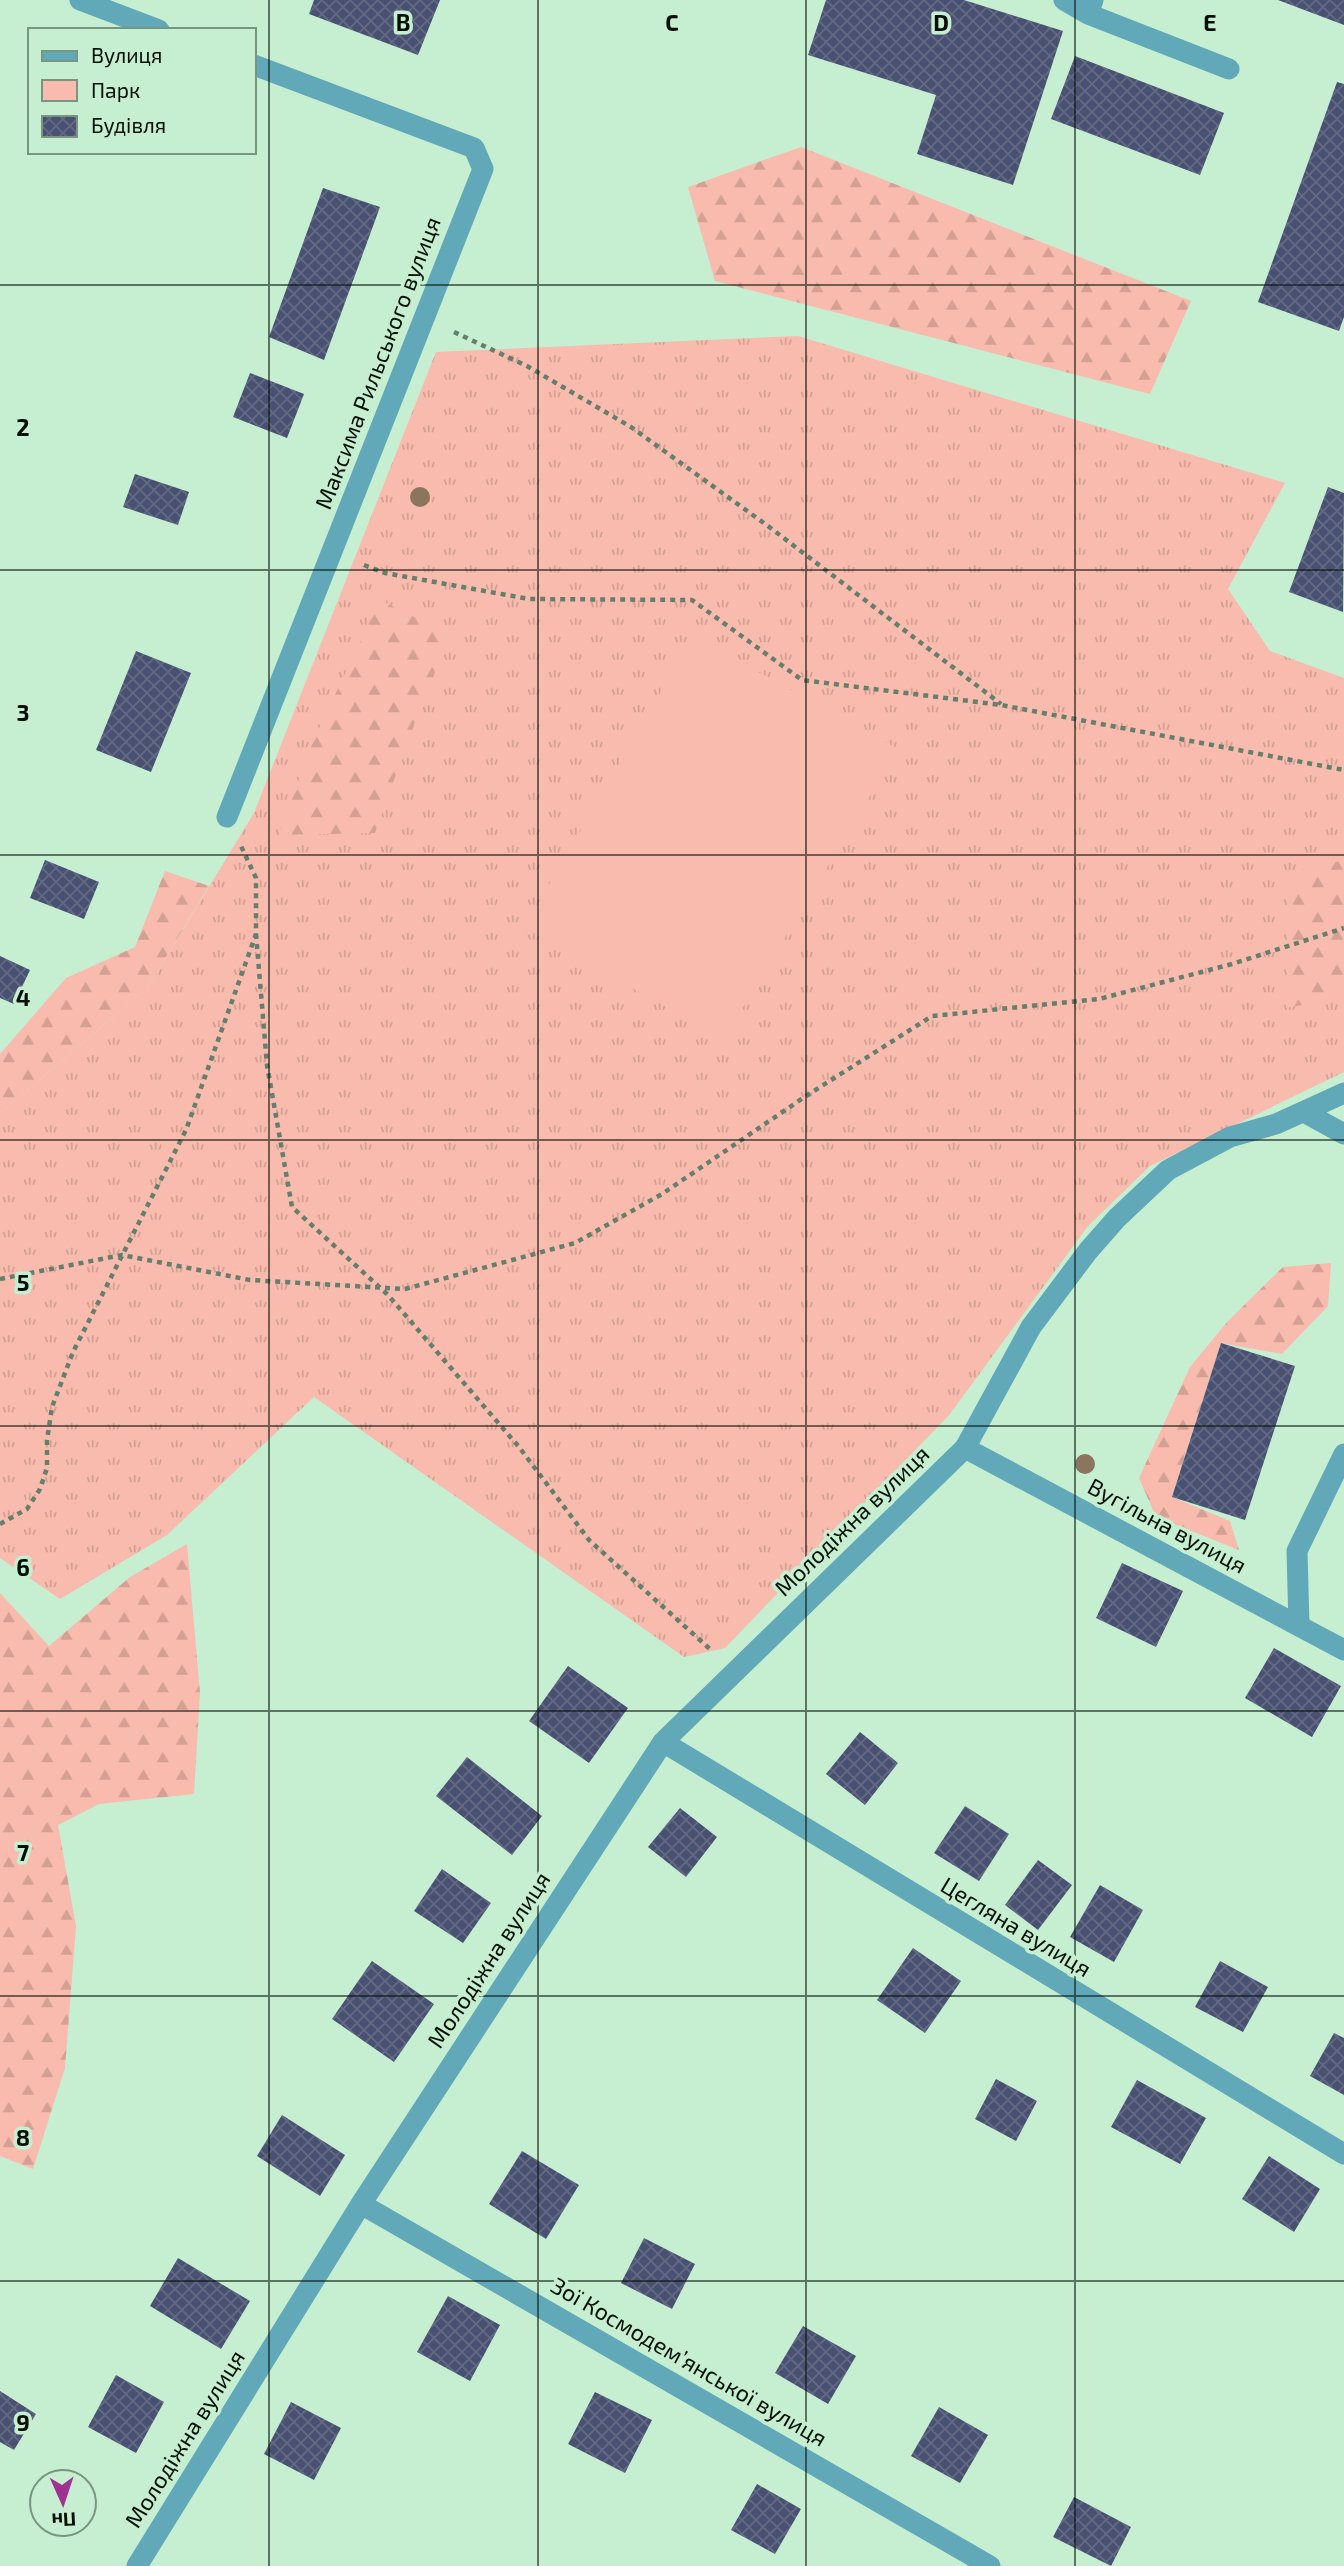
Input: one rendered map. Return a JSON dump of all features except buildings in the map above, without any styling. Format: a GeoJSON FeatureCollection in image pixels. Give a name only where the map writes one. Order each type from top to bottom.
{"type":"FeatureCollection","features":[{"type":"Feature","properties":{"kind":"street"},"geometry":{"type":"LineString","coordinates":[[80,0],[154,28]]}},
{"type":"Feature","properties":{"kind":"street"},"geometry":{"type":"LineString","coordinates":[[1064,0],[1090,7],[1229,69]]}},
{"type":"Feature","properties":{"kind":"street","name":"Максима Рильського вулиця"},"geometry":{"type":"LineString","coordinates":[[227,817],[483,169],[474,148],[256,66]]}},
{"type":"Feature","properties":{"kind":"street","name":"Молодіжна вулиця"},"geometry":{"type":"LineString","coordinates":[[137,2566],[361,2204],[663,1741],[965,1448],[1031,1326],[1088,1251],[1117,1218],[1168,1170],[1230,1138],[1276,1124],[1344,1093]]}},
{"type":"Feature","properties":{"kind":"street"},"geometry":{"type":"LineString","coordinates":[[1304,1112],[1344,1134]]}},
{"type":"Feature","properties":{"kind":"street","name":"Вугільна вулиця"},"geometry":{"type":"LineString","coordinates":[[965,1448],[1344,1650]]}},
{"type":"Feature","properties":{"kind":"street"},"geometry":{"type":"LineString","coordinates":[[1299,1626],[1297,1552],[1344,1454]]}},
{"type":"Feature","properties":{"kind":"street","name":"Цегляна вулиця"},"geometry":{"type":"LineString","coordinates":[[663,1741],[1344,2154]]}},
{"type":"Feature","properties":{"kind":"street","name":"Зої Космодем’янської вулиця"},"geometry":{"type":"LineString","coordinates":[[361,2204],[990,2566]]}},
{"type":"Feature","properties":{"kind":"path"},"geometry":{"type":"LineString","coordinates":[[424,317],[527,366],[631,427],[768,526],[1002,705]]}},
{"type":"Feature","properties":{"kind":"path"},"geometry":{"type":"LineString","coordinates":[[332,553],[385,573],[529,599],[692,600],[802,680],[1002,705],[1344,770]]}},
{"type":"Feature","properties":{"kind":"path"},"geometry":{"type":"LineString","coordinates":[[227,817],[256,878],[256,934],[267,1065],[292,1207],[380,1287],[519,1447],[590,1540],[735,1672]]}},
{"type":"Feature","properties":{"kind":"path"},"geometry":{"type":"LineString","coordinates":[[0,1279],[122,1255],[250,1280],[405,1289],[575,1243],[662,1194],[806,1096],[932,1016],[1099,999],[1232,964],[1344,928]]}},
{"type":"Feature","properties":{"kind":"path"},"geometry":{"type":"LineString","coordinates":[[0,1524],[27,1509],[40,1489],[47,1468],[47,1440],[52,1407],[73,1352],[186,1130],[256,934]]}},
{"type":"Feature","properties":{"kind":"green space"},"geometry":{"type":"Polygon","coordinates":[[[801,147],[1191,301],[1150,394],[715,281],[688,187],[801,147]]]}},
{"type":"Feature","properties":{"kind":"green space"},"geometry":{"type":"Polygon","coordinates":[[[798,336],[1285,483],[1228,589],[1270,651],[1344,678],[1344,1072],[1150,1166],[1088,1226],[950,1414],[725,1648],[684,1657],[314,1397],[167,1535],[60,1599],[0,1558],[0,1114],[148,987],[254,813],[436,352],[798,336]]]}},
{"type":"Feature","properties":{"kind":"green space"},"geometry":{"type":"Polygon","coordinates":[[[380,600],[450,635],[423,699],[375,833],[279,835],[313,741],[380,600]]]}},
{"type":"Feature","properties":{"kind":"green space"},"geometry":{"type":"Polygon","coordinates":[[[693,636],[898,749],[724,1039],[524,928],[693,636]]]}},
{"type":"Feature","properties":{"kind":"green space"},"geometry":{"type":"Polygon","coordinates":[[[1340,861],[1344,868],[1344,994],[1340,998],[1286,1008],[1289,873],[1340,861]]]}},
{"type":"Feature","properties":{"kind":"green space"},"geometry":{"type":"Polygon","coordinates":[[[165,871],[209,886],[148,987],[0,1114],[0,1054],[66,978],[135,947],[165,871]]]}},
{"type":"Feature","properties":{"kind":"green space"},"geometry":{"type":"Polygon","coordinates":[[[1331,1263],[1328,1306],[1282,1354],[1221,1343],[1172,1497],[1230,1521],[1239,1550],[1156,1517],[1139,1478],[1190,1367],[1228,1321],[1283,1267],[1331,1263]]]}},
{"type":"Feature","properties":{"kind":"green space"},"geometry":{"type":"Polygon","coordinates":[[[187,1544],[200,1693],[194,1794],[99,1804],[58,1825],[76,1926],[65,2068],[33,2169],[0,2156],[0,1593],[49,1646],[130,1577],[187,1544]]]}}]}
